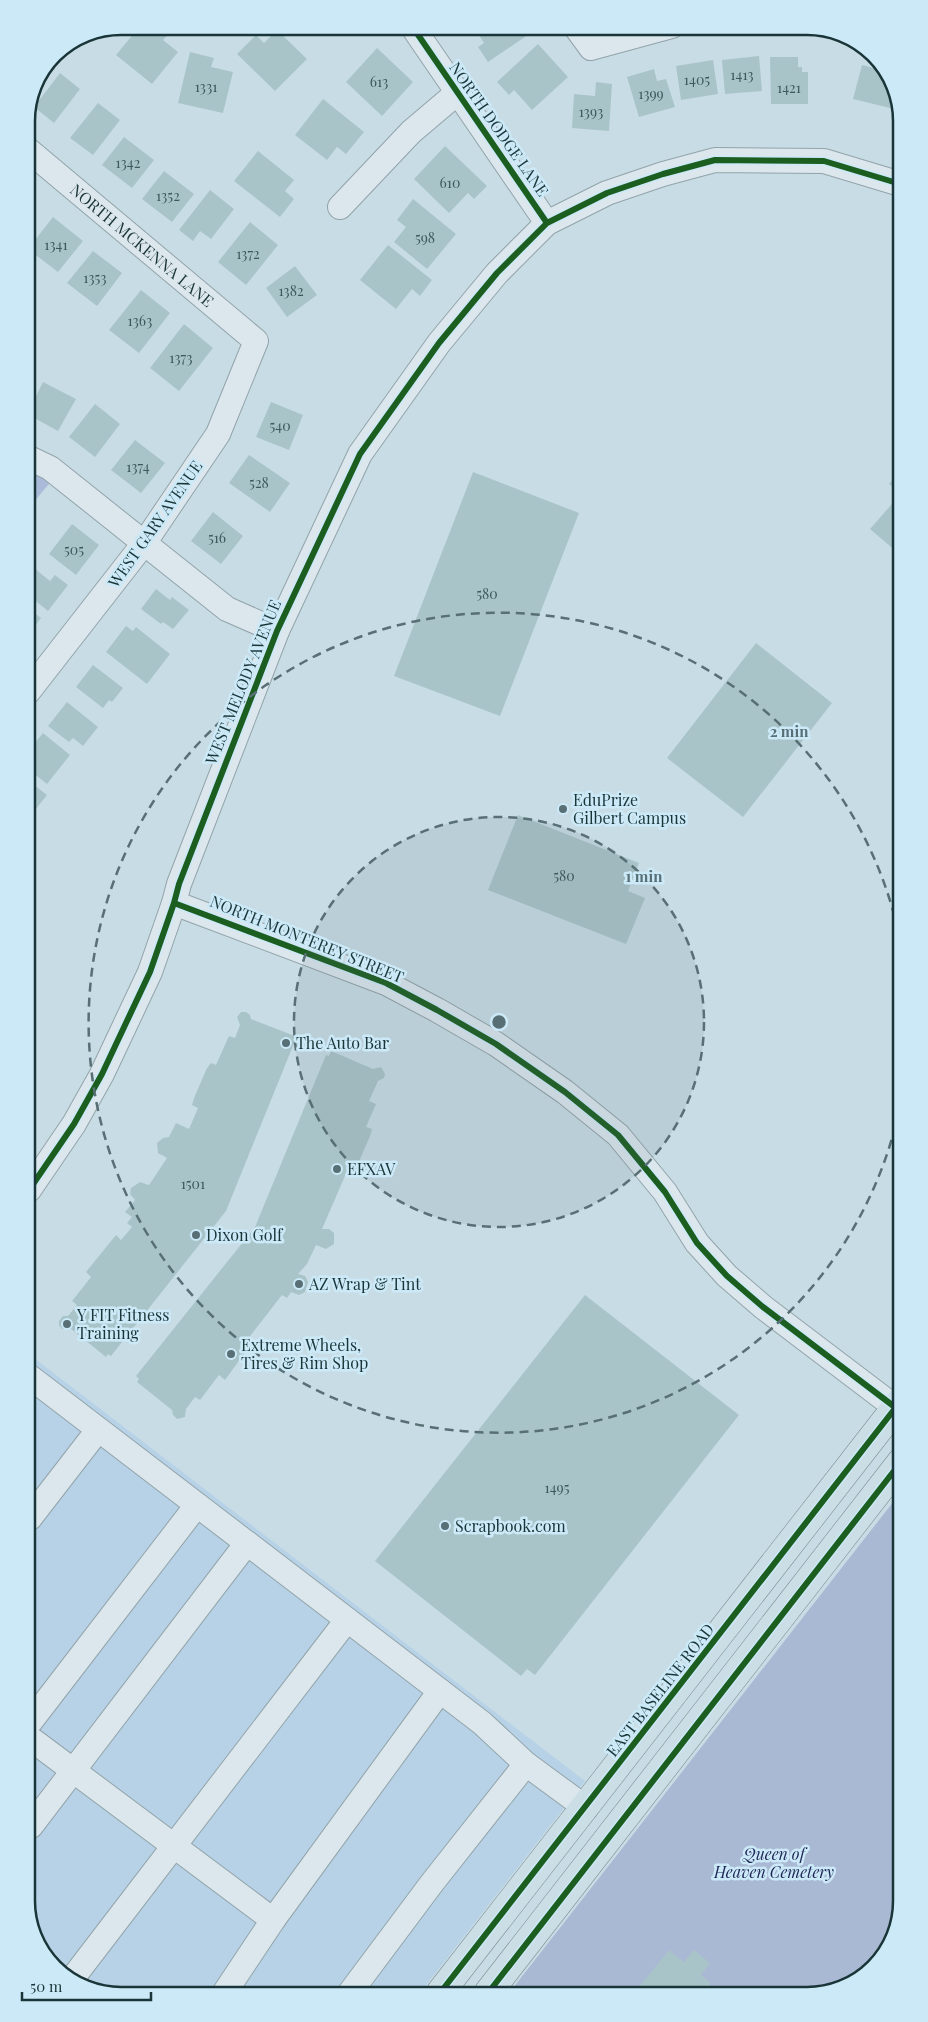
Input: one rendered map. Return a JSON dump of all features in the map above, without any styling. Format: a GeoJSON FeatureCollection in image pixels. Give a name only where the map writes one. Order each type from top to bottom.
{"type":"FeatureCollection","features":[{"type":"Feature","properties":{"kind":"main road","name":"EAST BASELINE ROAD"},"geometry":{"type":"LineString","coordinates":[[445,1987],[893,1415]]}},
{"type":"Feature","properties":{"kind":"main road"},"geometry":{"type":"LineString","coordinates":[[493,1987],[893,1471]]}},
{"type":"Feature","properties":{"kind":"street","name":"NORTH DODGE LANE"},"geometry":{"type":"LineString","coordinates":[[418,35],[547,223]]}},
{"type":"Feature","properties":{"kind":"street"},"geometry":{"type":"LineString","coordinates":[[582,35],[591,48],[639,35]]}},
{"type":"Feature","properties":{"kind":"street"},"geometry":{"type":"LineString","coordinates":[[340,207],[411,132],[457,93]]}},
{"type":"Feature","properties":{"kind":"street","name":"NORTH MCKENNA LANE"},"geometry":{"type":"LineString","coordinates":[[35,157],[256,342]]}},
{"type":"Feature","properties":{"kind":"street","name":"WEST MELODY AVENUE"},"geometry":{"type":"LineString","coordinates":[[35,1181],[74,1124],[102,1074],[150,972],[179,884],[277,631],[360,454],[439,343],[497,272],[547,223],[607,193],[663,174],[715,160],[824,161],[893,182]]}},
{"type":"Feature","properties":{"kind":"street","name":"WEST GARY AVENUE"},"geometry":{"type":"LineString","coordinates":[[35,683],[145,542],[218,434],[256,342]]}},
{"type":"Feature","properties":{"kind":"street"},"geometry":{"type":"LineString","coordinates":[[35,461],[50,468],[227,609],[277,631]]}},
{"type":"Feature","properties":{"kind":"street","name":"NORTH MONTEREY STREET"},"geometry":{"type":"LineString","coordinates":[[174,903],[386,983],[496,1044],[565,1092],[618,1135],[665,1192],[697,1243],[727,1276],[762,1307],[893,1403]]}},
{"type":"Feature","properties":{"kind":"street"},"geometry":{"type":"LineString","coordinates":[[35,1381],[482,1723],[526,1764],[586,1808]]}},
{"type":"Feature","properties":{"kind":"street"},"geometry":{"type":"LineString","coordinates":[[35,1512],[98,1430]]}},
{"type":"Feature","properties":{"kind":"street"},"geometry":{"type":"LineString","coordinates":[[35,1716],[197,1505]]}},
{"type":"Feature","properties":{"kind":"street"},"geometry":{"type":"LineString","coordinates":[[35,1821],[247,1543]]}},
{"type":"Feature","properties":{"kind":"street"},"geometry":{"type":"LineString","coordinates":[[76,1974],[347,1620]]}},
{"type":"Feature","properties":{"kind":"street"},"geometry":{"type":"LineString","coordinates":[[228,1987],[273,1920],[440,1691]]}},
{"type":"Feature","properties":{"kind":"street"},"geometry":{"type":"LineString","coordinates":[[35,1742],[273,1920]]}},
{"type":"Feature","properties":{"kind":"street"},"geometry":{"type":"LineString","coordinates":[[354,1987],[432,1883],[526,1764]]}},
{"type":"Feature","properties":{"kind":"shaded area"},"geometry":{"type":"Polygon","coordinates":[[[35,461],[58,473],[35,501],[35,461]]]}},
{"type":"Feature","properties":{"kind":"shaded area"},"geometry":{"type":"Polygon","coordinates":[[[35,1359],[585,1781],[425,1987],[115,1987],[78,1976],[56,1958],[49,1949],[40,1929],[35,1901],[35,1359]]]}},
{"type":"Feature","properties":{"kind":"green space","name":"Queen of Heaven Cemetery"},"geometry":{"type":"Polygon","coordinates":[[[893,1502],[893,1901],[891,1918],[884,1939],[868,1962],[855,1973],[845,1978],[835,1982],[807,1987],[514,1987],[893,1502]]]}},
{"type":"Feature","properties":{"kind":"building"},"geometry":{"type":"Polygon","coordinates":[[[133,35],[168,35],[163,40],[178,52],[152,84],[116,55],[133,35]]]}},
{"type":"Feature","properties":{"kind":"building"},"geometry":{"type":"Polygon","coordinates":[[[256,35],[264,43],[272,35],[282,35],[307,59],[275,91],[237,54],[256,35]]]}},
{"type":"Feature","properties":{"kind":"building"},"geometry":{"type":"Polygon","coordinates":[[[479,35],[528,35],[488,62],[478,47],[484,43],[479,35]]]}},
{"type":"Feature","properties":{"kind":"building"},"geometry":{"type":"Polygon","coordinates":[[[538,44],[568,77],[532,110],[514,90],[509,95],[497,82],[538,44]]]}},
{"type":"Feature","properties":{"kind":"building"},"geometry":{"type":"Polygon","coordinates":[[[377,48],[413,82],[382,116],[346,82],[377,48]]]}},
{"type":"Feature","properties":{"kind":"building"},"geometry":{"type":"Polygon","coordinates":[[[190,52],[214,58],[211,67],[233,72],[223,113],[178,103],[190,52]]]}},
{"type":"Feature","properties":{"kind":"building"},"geometry":{"type":"Polygon","coordinates":[[[759,56],[762,91],[725,94],[722,60],[759,56]]]}},
{"type":"Feature","properties":{"kind":"building"},"geometry":{"type":"Polygon","coordinates":[[[770,57],[798,57],[798,67],[802,67],[802,72],[808,72],[808,104],[771,104],[770,57]]]}},
{"type":"Feature","properties":{"kind":"building"},"geometry":{"type":"Polygon","coordinates":[[[713,60],[718,94],[681,100],[676,66],[713,60]]]}},
{"type":"Feature","properties":{"kind":"building"},"geometry":{"type":"Polygon","coordinates":[[[862,65],[874,68],[882,78],[891,104],[890,108],[853,99],[862,65]]]}},
{"type":"Feature","properties":{"kind":"building"},"geometry":{"type":"Polygon","coordinates":[[[654,69],[657,81],[666,79],[675,107],[639,117],[627,77],[654,69]]]}},
{"type":"Feature","properties":{"kind":"building"},"geometry":{"type":"Polygon","coordinates":[[[60,73],[80,89],[54,123],[36,109],[37,102],[60,73]]]}},
{"type":"Feature","properties":{"kind":"building"},"geometry":{"type":"Polygon","coordinates":[[[596,82],[612,84],[609,131],[572,128],[574,94],[595,96],[596,82]]]}},
{"type":"Feature","properties":{"kind":"building"},"geometry":{"type":"Polygon","coordinates":[[[323,99],[364,132],[346,154],[337,147],[327,160],[295,135],[323,99]]]}},
{"type":"Feature","properties":{"kind":"building"},"geometry":{"type":"Polygon","coordinates":[[[98,103],[120,120],[93,155],[70,138],[98,103]]]}},
{"type":"Feature","properties":{"kind":"building"},"geometry":{"type":"Polygon","coordinates":[[[124,137],[154,160],[132,188],[102,165],[124,137]]]}},
{"type":"Feature","properties":{"kind":"building"},"geometry":{"type":"Polygon","coordinates":[[[445,146],[487,186],[474,199],[468,193],[449,213],[414,179],[445,146]]]}},
{"type":"Feature","properties":{"kind":"building"},"geometry":{"type":"Polygon","coordinates":[[[258,151],[294,180],[285,191],[294,199],[280,217],[234,181],[258,151]]]}},
{"type":"Feature","properties":{"kind":"building"},"geometry":{"type":"Polygon","coordinates":[[[164,171],[194,194],[172,222],[142,199],[164,171]]]}},
{"type":"Feature","properties":{"kind":"building"},"geometry":{"type":"Polygon","coordinates":[[[210,190],[234,209],[211,239],[200,231],[193,241],[179,230],[210,190]]]}},
{"type":"Feature","properties":{"kind":"building"},"geometry":{"type":"Polygon","coordinates":[[[413,199],[456,234],[427,269],[394,242],[406,227],[397,220],[413,199]]]}},
{"type":"Feature","properties":{"kind":"building"},"geometry":{"type":"Polygon","coordinates":[[[53,217],[83,241],[58,272],[35,254],[35,240],[53,217]]]}},
{"type":"Feature","properties":{"kind":"building"},"geometry":{"type":"Polygon","coordinates":[[[250,222],[278,245],[246,285],[218,262],[250,222]]]}},
{"type":"Feature","properties":{"kind":"building"},"geometry":{"type":"Polygon","coordinates":[[[388,245],[432,280],[420,296],[412,289],[396,309],[360,280],[388,245]]]}},
{"type":"Feature","properties":{"kind":"building"},"geometry":{"type":"Polygon","coordinates":[[[93,251],[122,273],[97,306],[67,283],[93,251]]]}},
{"type":"Feature","properties":{"kind":"building"},"geometry":{"type":"Polygon","coordinates":[[[295,266],[317,295],[287,317],[266,288],[295,266]]]}},
{"type":"Feature","properties":{"kind":"building"},"geometry":{"type":"Polygon","coordinates":[[[141,290],[170,313],[139,353],[109,330],[141,290]]]}},
{"type":"Feature","properties":{"kind":"building"},"geometry":{"type":"Polygon","coordinates":[[[184,324],[213,348],[179,391],[150,368],[184,324]]]}},
{"type":"Feature","properties":{"kind":"building"},"geometry":{"type":"Polygon","coordinates":[[[43,382],[76,399],[58,431],[35,418],[35,398],[43,382]]]}},
{"type":"Feature","properties":{"kind":"building"},"geometry":{"type":"Polygon","coordinates":[[[271,402],[303,415],[289,450],[256,437],[271,402]]]}},
{"type":"Feature","properties":{"kind":"building"},"geometry":{"type":"Polygon","coordinates":[[[95,404],[120,424],[95,457],[69,437],[95,404]]]}},
{"type":"Feature","properties":{"kind":"building"},"geometry":{"type":"Polygon","coordinates":[[[135,440],[165,463],[141,493],[111,470],[135,440]]]}},
{"type":"Feature","properties":{"kind":"building"},"geometry":{"type":"Polygon","coordinates":[[[249,455],[290,483],[270,512],[229,483],[249,455]]]}},
{"type":"Feature","properties":{"kind":"building"},"geometry":{"type":"Polygon","coordinates":[[[473,472],[579,513],[500,716],[394,676],[473,472]]]}},
{"type":"Feature","properties":{"kind":"building"},"geometry":{"type":"Polygon","coordinates":[[[893,479],[893,487],[889,484],[893,479]]]}},
{"type":"Feature","properties":{"kind":"building"},"geometry":{"type":"Polygon","coordinates":[[[893,503],[893,549],[870,529],[893,503]]]}},
{"type":"Feature","properties":{"kind":"building"},"geometry":{"type":"Polygon","coordinates":[[[213,512],[243,536],[221,564],[191,541],[213,512]]]}},
{"type":"Feature","properties":{"kind":"building"},"geometry":{"type":"Polygon","coordinates":[[[72,524],[99,545],[76,575],[49,554],[72,524]]]}},
{"type":"Feature","properties":{"kind":"building"},"geometry":{"type":"Polygon","coordinates":[[[35,569],[50,581],[55,575],[68,585],[48,611],[35,601],[35,569]]]}},
{"type":"Feature","properties":{"kind":"building"},"geometry":{"type":"Polygon","coordinates":[[[156,589],[170,600],[172,597],[189,610],[173,629],[163,622],[161,624],[141,609],[156,589]]]}},
{"type":"Feature","properties":{"kind":"building"},"geometry":{"type":"Polygon","coordinates":[[[35,613],[41,618],[35,626],[35,613]]]}},
{"type":"Feature","properties":{"kind":"building"},"geometry":{"type":"Polygon","coordinates":[[[126,626],[133,631],[136,627],[170,654],[147,684],[106,652],[126,626]]]}},
{"type":"Feature","properties":{"kind":"building"},"geometry":{"type":"Polygon","coordinates":[[[756,643],[832,703],[743,817],[667,758],[756,643]]]}},
{"type":"Feature","properties":{"kind":"building"},"geometry":{"type":"Polygon","coordinates":[[[93,665],[123,688],[112,702],[109,700],[103,708],[76,687],[93,665]]]}},
{"type":"Feature","properties":{"kind":"building"},"geometry":{"type":"Polygon","coordinates":[[[67,702],[98,727],[83,746],[73,738],[69,742],[48,726],[67,702]]]}},
{"type":"Feature","properties":{"kind":"building"},"geometry":{"type":"Polygon","coordinates":[[[43,733],[70,755],[47,784],[35,775],[35,743],[43,733]]]}},
{"type":"Feature","properties":{"kind":"building"},"geometry":{"type":"Polygon","coordinates":[[[35,786],[47,795],[35,810],[35,786]]]}},
{"type":"Feature","properties":{"kind":"building"},"geometry":{"type":"Polygon","coordinates":[[[518,815],[639,863],[628,891],[645,898],[626,944],[488,890],[518,815]]]}},
{"type":"Feature","properties":{"kind":"building"},"geometry":{"type":"Polygon","coordinates":[[[241,1012],[246,1012],[250,1015],[251,1019],[295,1036],[293,1040],[295,1041],[226,1211],[111,1356],[108,1354],[106,1357],[70,1328],[62,1329],[59,1321],[63,1316],[68,1316],[77,1305],[72,1301],[91,1277],[86,1272],[116,1235],[121,1240],[132,1227],[127,1223],[132,1217],[125,1212],[135,1200],[130,1194],[131,1188],[140,1182],[149,1185],[167,1158],[158,1153],[157,1143],[163,1138],[169,1137],[176,1123],[189,1129],[198,1108],[192,1105],[194,1098],[207,1068],[211,1063],[216,1065],[229,1036],[235,1038],[240,1025],[237,1017],[241,1012]]]}},
{"type":"Feature","properties":{"kind":"building"},"geometry":{"type":"Polygon","coordinates":[[[331,1051],[373,1069],[381,1067],[385,1074],[384,1078],[378,1081],[369,1101],[376,1104],[366,1127],[372,1129],[370,1136],[357,1166],[355,1165],[353,1171],[348,1169],[322,1229],[329,1229],[334,1233],[334,1244],[326,1249],[316,1245],[307,1264],[298,1274],[305,1276],[308,1282],[305,1292],[299,1295],[291,1292],[287,1298],[282,1295],[247,1340],[252,1343],[225,1380],[219,1375],[200,1400],[195,1397],[186,1409],[185,1417],[177,1419],[173,1415],[172,1410],[137,1382],[139,1379],[136,1376],[255,1227],[326,1055],[329,1056],[331,1051]]]}},
{"type":"Feature","properties":{"kind":"building"},"geometry":{"type":"Polygon","coordinates":[[[585,1295],[739,1415],[535,1675],[527,1669],[521,1676],[375,1561],[585,1295]]]}},
{"type":"Feature","properties":{"kind":"building"},"geometry":{"type":"Polygon","coordinates":[[[669,1950],[684,1962],[694,1950],[710,1963],[701,1975],[710,1983],[711,1987],[639,1987],[669,1950]]]}},
{"type":"Feature","properties":{"kind":"cycle path"},"geometry":{"type":"LineString","coordinates":[[418,35],[547,223]]}},
{"type":"Feature","properties":{"kind":"cycle path"},"geometry":{"type":"LineString","coordinates":[[35,1181],[74,1124],[102,1074],[150,972],[179,884],[277,631],[360,454],[439,343],[497,273],[547,223],[607,193],[663,174],[715,160],[824,161],[893,182]]}},
{"type":"Feature","properties":{"kind":"cycle path"},"geometry":{"type":"LineString","coordinates":[[174,903],[386,983],[496,1044],[565,1092],[618,1135],[665,1192],[697,1243],[727,1276],[763,1307],[893,1406]]}},
{"type":"Feature","properties":{"kind":"cycle path"},"geometry":{"type":"LineString","coordinates":[[445,1987],[893,1411]]}},
{"type":"Feature","properties":{"kind":"cycle path"},"geometry":{"type":"LineString","coordinates":[[493,1987],[893,1472]]}},
{"type":"Feature","properties":{"kind":"place","name":"EduPrize Gilbert Campus"},"geometry":{"type":"Point","coordinates":[563,809]}},
{"type":"Feature","properties":{"kind":"place","name":"The Auto Bar"},"geometry":{"type":"Point","coordinates":[286,1043]}},
{"type":"Feature","properties":{"kind":"place","name":"EFXAV"},"geometry":{"type":"Point","coordinates":[337,1169]}},
{"type":"Feature","properties":{"kind":"place","name":"Dixon Golf"},"geometry":{"type":"Point","coordinates":[196,1235]}},
{"type":"Feature","properties":{"kind":"place","name":"AZ Wrap & Tint"},"geometry":{"type":"Point","coordinates":[299,1284]}},
{"type":"Feature","properties":{"kind":"place","name":"Y FIT Fitness Training"},"geometry":{"type":"Point","coordinates":[67,1324]}},
{"type":"Feature","properties":{"kind":"place","name":"Extreme Wheels, Tires & Rim Shop"},"geometry":{"type":"Point","coordinates":[231,1354]}},
{"type":"Feature","properties":{"kind":"place","name":"Scrapbook.com"},"geometry":{"type":"Point","coordinates":[445,1526]}}]}
